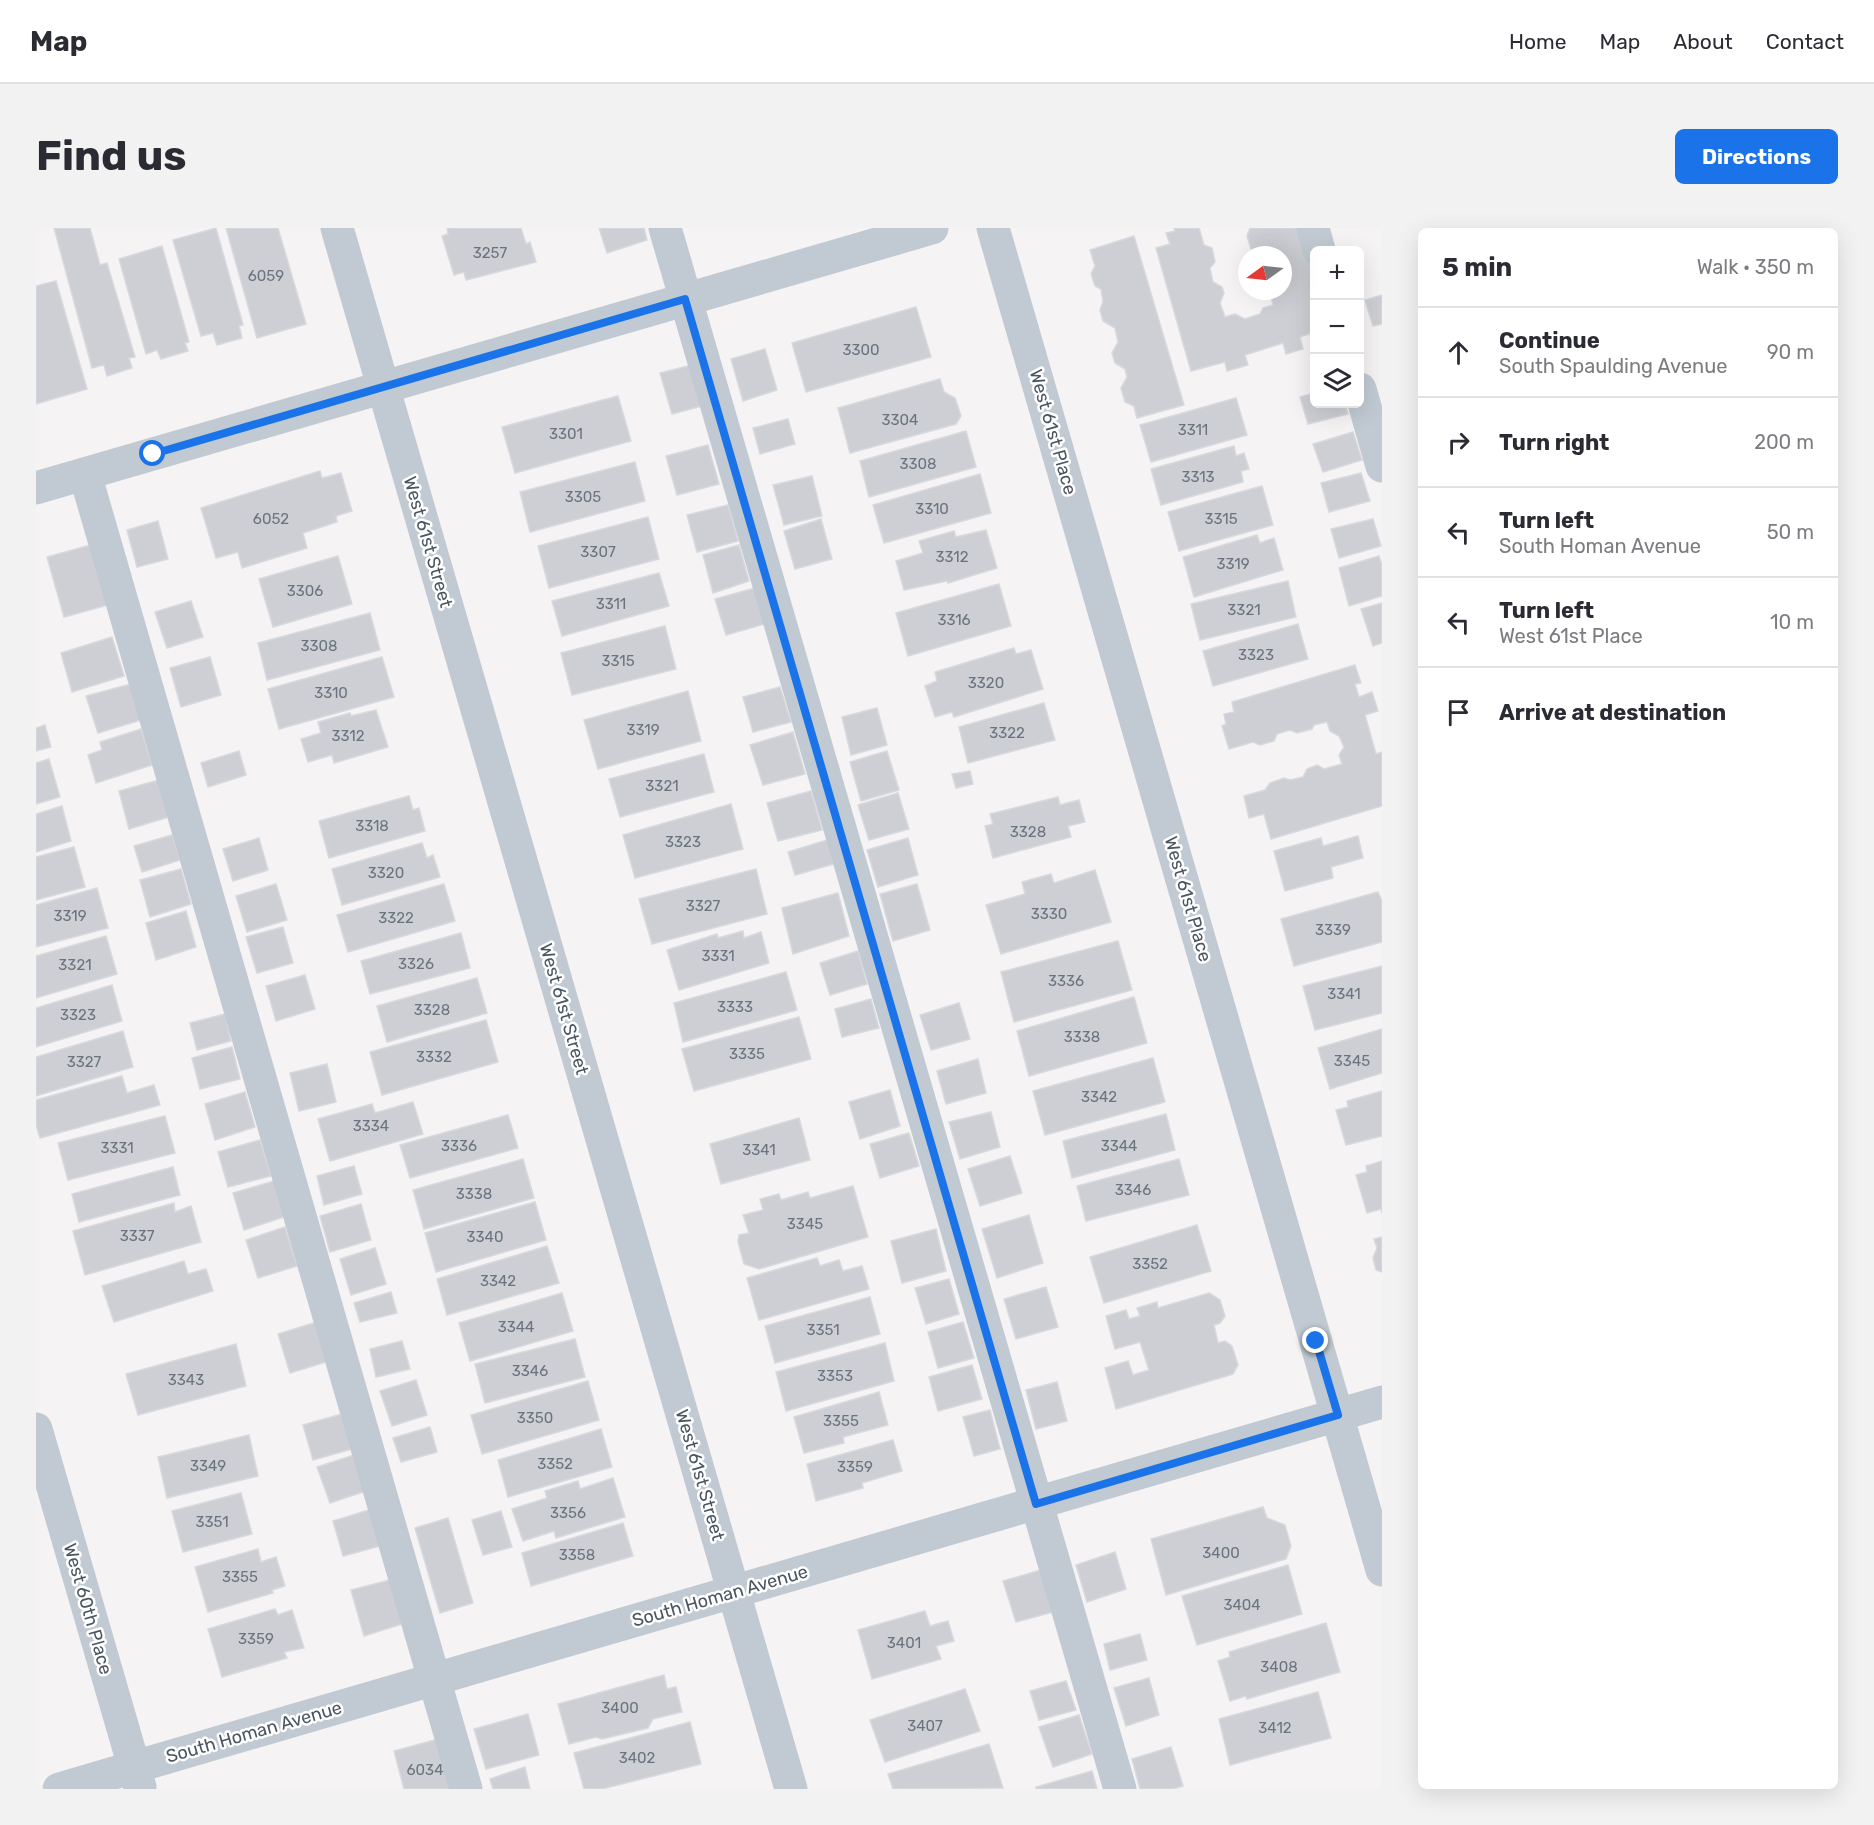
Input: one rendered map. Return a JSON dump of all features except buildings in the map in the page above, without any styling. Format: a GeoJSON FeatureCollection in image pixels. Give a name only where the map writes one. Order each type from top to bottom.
{"type":"FeatureCollection","features":[{"type":"Feature","properties":{"kind":"street","name":"West 61st Street"},"geometry":{"type":"LineString","coordinates":[[337,228],[791,1789]]}},
{"type":"Feature","properties":{"kind":"street"},"geometry":{"type":"LineString","coordinates":[[665,228],[1120,1789]]}},
{"type":"Feature","properties":{"kind":"street"},"geometry":{"type":"LineString","coordinates":[[36,488],[932,228]]}},
{"type":"Feature","properties":{"kind":"street","name":"West 61st Place"},"geometry":{"type":"LineString","coordinates":[[993,228],[1382,1570]]}},
{"type":"Feature","properties":{"kind":"street"},"geometry":{"type":"LineString","coordinates":[[1312,228],[1318,246]]}},
{"type":"Feature","properties":{"kind":"street"},"geometry":{"type":"LineString","coordinates":[[1364,406],[1382,466]]}},
{"type":"Feature","properties":{"kind":"street"},"geometry":{"type":"LineString","coordinates":[[85,474],[466,1789]]}},
{"type":"Feature","properties":{"kind":"street","name":"South Homan Avenue"},"geometry":{"type":"LineString","coordinates":[[59,1789],[137,1778],[434,1679],[1382,1402]]}},
{"type":"Feature","properties":{"kind":"street","name":"West 60th Place"},"geometry":{"type":"LineString","coordinates":[[36,1429],[137,1778]]}},
{"type":"Feature","properties":{"kind":"route"},"geometry":{"type":"LineString","coordinates":[[153,454],[685,299],[1036,1504],[1338,1415],[1316,1341]]}}]}
